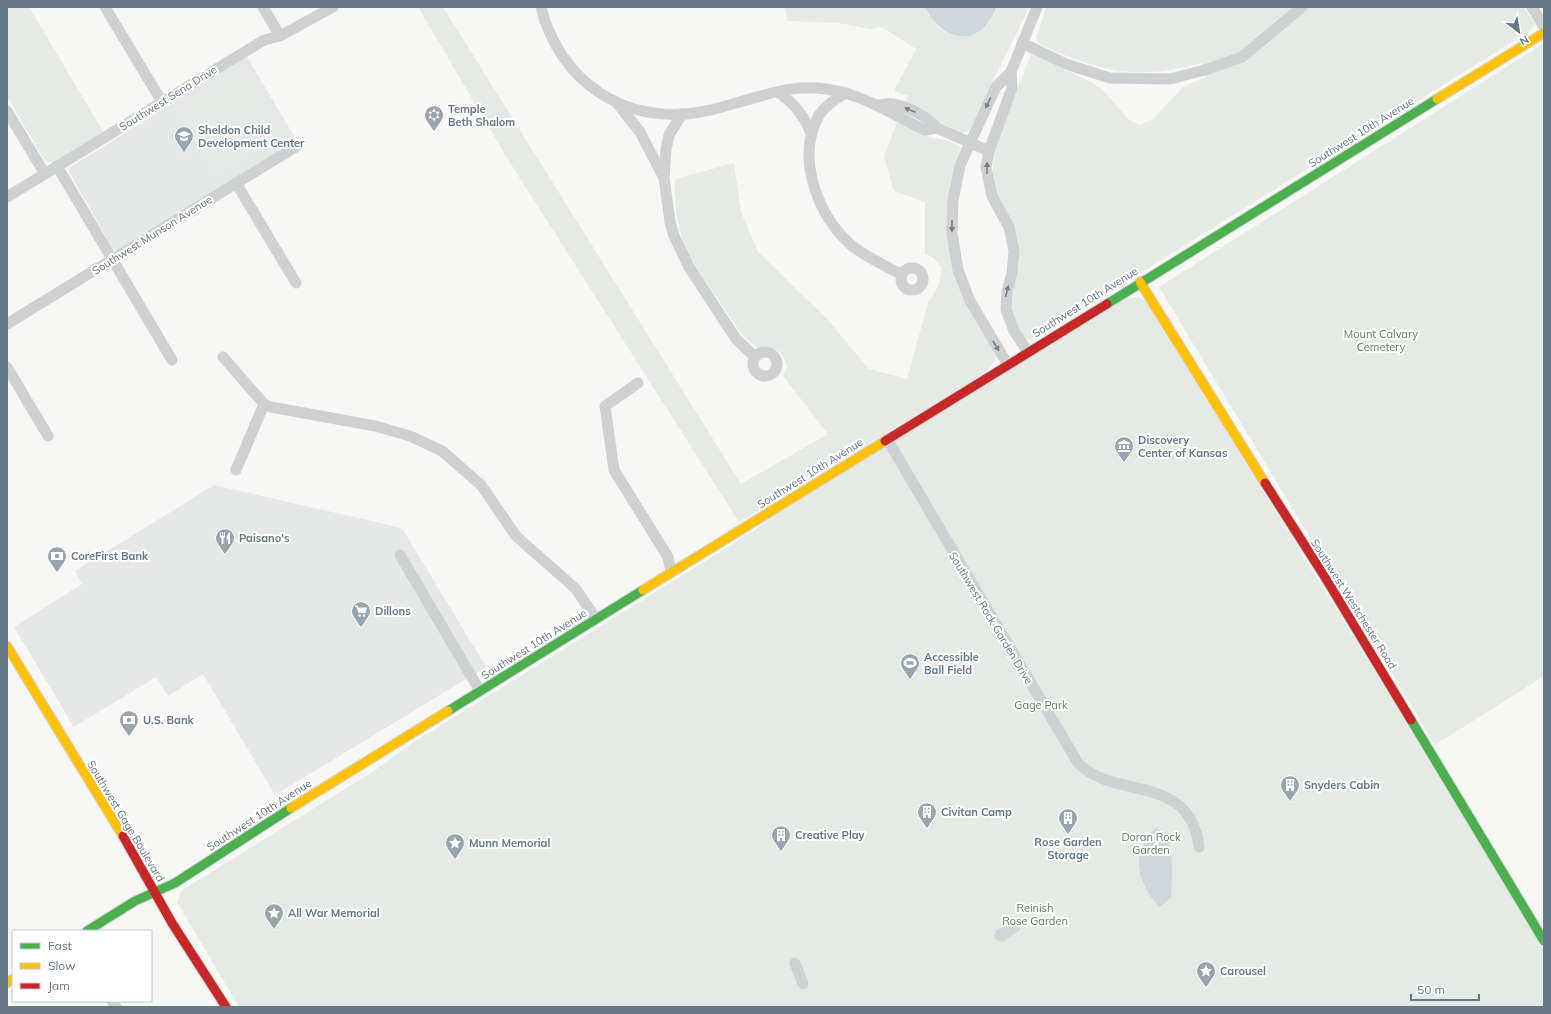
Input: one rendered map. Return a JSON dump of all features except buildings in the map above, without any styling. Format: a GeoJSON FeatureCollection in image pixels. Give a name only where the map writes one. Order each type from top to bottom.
{"type":"FeatureCollection","features":[{"type":"Feature","properties":{"kind":"main road","name":"Southwest 10th Avenue"},"geometry":{"type":"LineString","coordinates":[[89,930],[135,901],[175,883],[238,841],[1544,33]]}},
{"type":"Feature","properties":{"kind":"main road","name":"Southwest Westchester Road"},"geometry":{"type":"LineString","coordinates":[[1140,282],[1323,574],[1544,942]]}},
{"type":"Feature","properties":{"kind":"main road","name":"Southwest Gage Boulevard"},"geometry":{"type":"LineString","coordinates":[[7,646],[10,659],[112,821],[127,841],[166,911],[226,1007]]}},
{"type":"Feature","properties":{"kind":"street"},"geometry":{"type":"LineString","coordinates":[[105,7],[162,102]]}},
{"type":"Feature","properties":{"kind":"street"},"geometry":{"type":"LineString","coordinates":[[263,7],[280,36]]}},
{"type":"Feature","properties":{"kind":"street","name":"Southwest Sena Drive"},"geometry":{"type":"LineString","coordinates":[[7,197],[264,40],[280,36],[333,7]]}},
{"type":"Feature","properties":{"kind":"street"},"geometry":{"type":"LineString","coordinates":[[541,7],[550,35],[558,51],[569,65],[594,90],[618,104],[649,112],[682,114],[701,112],[778,92],[817,88],[858,96],[877,105],[893,104],[930,120],[937,128],[989,151]]}},
{"type":"Feature","properties":{"kind":"street"},"geometry":{"type":"LineString","coordinates":[[1008,365],[970,301],[958,270],[954,254],[952,233],[953,201],[960,166],[996,87],[1011,72],[1037,7]]}},
{"type":"Feature","properties":{"kind":"street"},"geometry":{"type":"LineString","coordinates":[[1022,43],[1066,64],[1110,78],[1170,79],[1205,70],[1242,57],[1302,7]]}},
{"type":"Feature","properties":{"kind":"street"},"geometry":{"type":"LineString","coordinates":[[1532,7],[1544,27]]}},
{"type":"Feature","properties":{"kind":"street"},"geometry":{"type":"LineString","coordinates":[[1011,72],[1012,88],[989,151],[986,167],[992,196],[1009,227],[1014,251],[1012,273],[1007,291],[1006,309],[1014,331],[1028,352]]}},
{"type":"Feature","properties":{"kind":"street"},"geometry":{"type":"LineString","coordinates":[[778,92],[791,101],[801,112],[812,133]]}},
{"type":"Feature","properties":{"kind":"street"},"geometry":{"type":"LineString","coordinates":[[846,93],[824,110],[817,118],[812,133],[811,172],[815,191],[830,223],[851,245],[902,274]]}},
{"type":"Feature","properties":{"kind":"street"},"geometry":{"type":"LineString","coordinates":[[618,104],[640,132],[664,178]]}},
{"type":"Feature","properties":{"kind":"street"},"geometry":{"type":"LineString","coordinates":[[7,111],[45,174]]}},
{"type":"Feature","properties":{"kind":"street"},"geometry":{"type":"LineString","coordinates":[[682,114],[669,135],[666,149],[664,178],[670,222],[680,251],[736,339],[755,357]]}},
{"type":"Feature","properties":{"kind":"street","name":"Southwest Munson Avenue"},"geometry":{"type":"LineString","coordinates":[[7,324],[297,146]]}},
{"type":"Feature","properties":{"kind":"street"},"geometry":{"type":"LineString","coordinates":[[57,166],[172,360]]}},
{"type":"Feature","properties":{"kind":"street"},"geometry":{"type":"LineString","coordinates":[[236,183],[296,283]]}},
{"type":"Feature","properties":{"kind":"street"},"geometry":{"type":"LineString","coordinates":[[223,357],[264,404],[271,407],[375,426],[410,436],[442,451],[481,485],[516,536],[576,589],[596,620]]}},
{"type":"Feature","properties":{"kind":"street"},"geometry":{"type":"LineString","coordinates":[[7,367],[48,436]]}},
{"type":"Feature","properties":{"kind":"street"},"geometry":{"type":"LineString","coordinates":[[638,383],[605,406],[614,470],[668,557],[672,572]]}},
{"type":"Feature","properties":{"kind":"street"},"geometry":{"type":"LineString","coordinates":[[236,470],[264,404]]}},
{"type":"Feature","properties":{"kind":"street","name":"Southwest Rock Garden Drive"},"geometry":{"type":"LineString","coordinates":[[887,439],[1078,763],[1089,773],[1102,780],[1151,791],[1175,803],[1185,812],[1192,822],[1197,833],[1199,847]]}},
{"type":"Feature","properties":{"kind":"street"},"geometry":{"type":"LineString","coordinates":[[400,555],[480,692]]}},
{"type":"Feature","properties":{"kind":"street"},"geometry":{"type":"LineString","coordinates":[[795,963],[803,984]]}},
{"type":"Feature","properties":{"kind":"shaded area"},"geometry":{"type":"Polygon","coordinates":[[[925,7],[996,7],[989,21],[981,30],[972,35],[962,36],[951,34],[942,28],[933,19],[925,7]]]}},
{"type":"Feature","properties":{"kind":"shaded area","name":"Sheldon Child Development Center"},"geometry":{"type":"Polygon","coordinates":[[[247,57],[297,141],[116,251],[112,247],[69,172],[69,169],[247,57]]]}},
{"type":"Feature","properties":{"kind":"shaded area"},"geometry":{"type":"Polygon","coordinates":[[[214,485],[402,528],[486,667],[275,795],[203,674],[168,696],[156,677],[74,727],[14,627],[82,584],[75,571],[214,485]]]}},
{"type":"Feature","properties":{"kind":"shaded area"},"geometry":{"type":"Polygon","coordinates":[[[1156,828],[1163,832],[1169,840],[1172,866],[1171,898],[1159,907],[1145,887],[1139,867],[1139,857],[1142,847],[1147,838],[1156,828]]]}},
{"type":"Feature","properties":{"kind":"shaded area"},"geometry":{"type":"Polygon","coordinates":[[[1014,920],[1021,923],[1020,930],[1002,942],[996,940],[994,936],[996,931],[1014,920]]]}},
{"type":"Feature","properties":{"kind":"green space"},"geometry":{"type":"Polygon","coordinates":[[[7,7],[29,7],[104,133],[53,163],[45,161],[7,97],[7,7]]]}},
{"type":"Feature","properties":{"kind":"green space"},"geometry":{"type":"Polygon","coordinates":[[[418,7],[443,7],[741,484],[828,434],[783,376],[787,367],[780,352],[776,349],[761,348],[746,339],[694,264],[687,251],[681,234],[676,207],[675,179],[734,163],[741,212],[758,252],[827,319],[869,369],[907,379],[928,303],[939,285],[942,268],[934,258],[925,254],[925,202],[894,191],[884,157],[897,122],[931,138],[947,140],[959,146],[960,152],[951,188],[949,205],[948,240],[955,275],[964,301],[996,354],[993,364],[980,376],[739,522],[507,158],[418,7]]]}},
{"type":"Feature","properties":{"kind":"green space"},"geometry":{"type":"Polygon","coordinates":[[[785,7],[925,7],[936,24],[943,31],[987,25],[996,7],[1029,7],[972,125],[968,131],[962,133],[904,105],[908,96],[894,91],[916,49],[882,27],[870,29],[839,23],[787,21],[785,7]]]}},
{"type":"Feature","properties":{"kind":"green space"},"geometry":{"type":"Polygon","coordinates":[[[1046,7],[1524,7],[1535,24],[1530,31],[1032,340],[1025,339],[1013,321],[1010,310],[1011,294],[1018,269],[1019,252],[1016,238],[996,192],[993,167],[995,149],[1031,54],[1091,82],[1104,91],[1128,119],[1140,125],[1153,119],[1183,87],[1206,77],[1202,63],[1165,71],[1131,72],[1098,67],[1051,50],[1036,39],[1046,7]]]}},
{"type":"Feature","properties":{"kind":"green space","name":"Mount Calvary Cemetery"},"geometry":{"type":"Polygon","coordinates":[[[1544,43],[1544,676],[1435,745],[1159,287],[1544,43]]]}},
{"type":"Feature","properties":{"kind":"green space"},"geometry":{"type":"Polygon","coordinates":[[[245,67],[286,134],[215,174],[175,110],[245,67]]]}},
{"type":"Feature","properties":{"kind":"green space","name":"Gage Park"},"geometry":{"type":"Polygon","coordinates":[[[1132,297],[1140,298],[1146,302],[1365,656],[1544,951],[1544,1007],[239,1007],[177,902],[182,890],[374,771],[411,744],[752,532],[781,511],[1124,299],[1132,297]]]}},
{"type":"Feature","properties":{"kind":"traffic: fast"},"geometry":{"type":"LineString","coordinates":[[1107,304],[1437,99]]}},
{"type":"Feature","properties":{"kind":"traffic: fast"},"geometry":{"type":"LineString","coordinates":[[448,711],[643,590]]}},
{"type":"Feature","properties":{"kind":"traffic: fast"},"geometry":{"type":"LineString","coordinates":[[1411,720],[1544,941]]}},
{"type":"Feature","properties":{"kind":"traffic: fast"},"geometry":{"type":"LineString","coordinates":[[89,930],[135,901],[175,883],[291,808]]}},
{"type":"Feature","properties":{"kind":"traffic: slow"},"geometry":{"type":"LineString","coordinates":[[1437,99],[1544,33]]}},
{"type":"Feature","properties":{"kind":"traffic: slow"},"geometry":{"type":"LineString","coordinates":[[1140,282],[1265,483]]}},
{"type":"Feature","properties":{"kind":"traffic: slow"},"geometry":{"type":"LineString","coordinates":[[643,590],[885,441]]}},
{"type":"Feature","properties":{"kind":"traffic: slow"},"geometry":{"type":"LineString","coordinates":[[7,646],[123,836]]}},
{"type":"Feature","properties":{"kind":"traffic: slow"},"geometry":{"type":"LineString","coordinates":[[291,808],[448,711]]}},
{"type":"Feature","properties":{"kind":"traffic: slow"},"geometry":{"type":"LineString","coordinates":[[7,983],[12,980]]}},
{"type":"Feature","properties":{"kind":"traffic: jam"},"geometry":{"type":"LineString","coordinates":[[885,441],[1107,304]]}},
{"type":"Feature","properties":{"kind":"traffic: jam"},"geometry":{"type":"LineString","coordinates":[[1265,483],[1323,574],[1411,720]]}},
{"type":"Feature","properties":{"kind":"traffic: jam"},"geometry":{"type":"LineString","coordinates":[[123,836],[172,923],[226,1007]]}},
{"type":"Feature","properties":{"kind":"place","name":"Temple Beth Shalom"},"geometry":{"type":"Point","coordinates":[434,132]}},
{"type":"Feature","properties":{"kind":"place","name":"Sheldon Child Development Center"},"geometry":{"type":"Point","coordinates":[184,153]}},
{"type":"Feature","properties":{"kind":"place","name":"Discovery Center of Kansas"},"geometry":{"type":"Point","coordinates":[1124,463]}},
{"type":"Feature","properties":{"kind":"place","name":"Paisano's"},"geometry":{"type":"Point","coordinates":[225,555]}},
{"type":"Feature","properties":{"kind":"place","name":"CoreFirst Bank"},"geometry":{"type":"Point","coordinates":[57,573]}},
{"type":"Feature","properties":{"kind":"place","name":"Dillons"},"geometry":{"type":"Point","coordinates":[361,628]}},
{"type":"Feature","properties":{"kind":"place","name":"Accessible Ball Field"},"geometry":{"type":"Point","coordinates":[910,680]}},
{"type":"Feature","properties":{"kind":"place","name":"U.S. Bank"},"geometry":{"type":"Point","coordinates":[129,737]}},
{"type":"Feature","properties":{"kind":"place","name":"Snyders Cabin"},"geometry":{"type":"Point","coordinates":[1290,802]}},
{"type":"Feature","properties":{"kind":"place","name":"Civitan Camp"},"geometry":{"type":"Point","coordinates":[927,829]}},
{"type":"Feature","properties":{"kind":"place","name":"Rose Garden Storage"},"geometry":{"type":"Point","coordinates":[1068,835]}},
{"type":"Feature","properties":{"kind":"place","name":"Creative Play"},"geometry":{"type":"Point","coordinates":[781,852]}},
{"type":"Feature","properties":{"kind":"place","name":"Munn Memorial"},"geometry":{"type":"Point","coordinates":[455,860]}},
{"type":"Feature","properties":{"kind":"place","name":"All War Memorial"},"geometry":{"type":"Point","coordinates":[274,930]}},
{"type":"Feature","properties":{"kind":"place","name":"Carousel"},"geometry":{"type":"Point","coordinates":[1206,988]}},
{"type":"Feature","properties":{"kind":"park label","name":"Doran Rock Garden"},"geometry":{"type":"Point","coordinates":[1151,843]}},
{"type":"Feature","properties":{"kind":"park label","name":"Reinish Rose Garden"},"geometry":{"type":"Point","coordinates":[1035,914]}}]}
